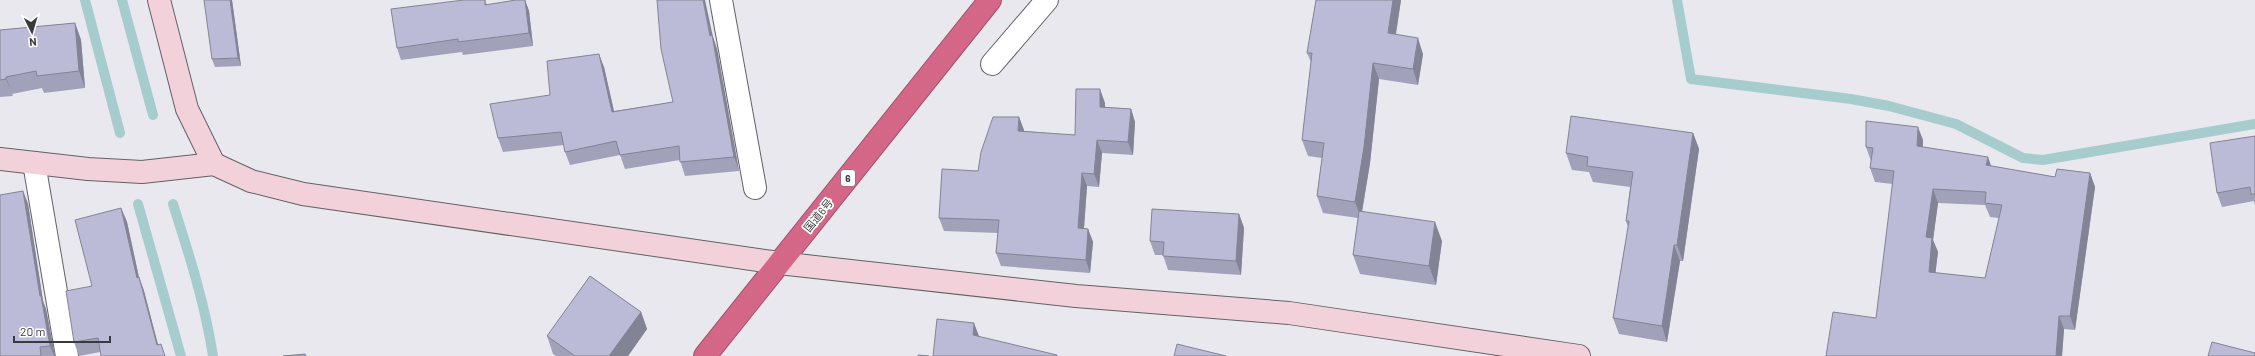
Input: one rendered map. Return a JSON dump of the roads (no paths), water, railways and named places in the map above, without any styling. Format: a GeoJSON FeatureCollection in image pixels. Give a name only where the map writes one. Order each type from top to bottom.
{"type":"FeatureCollection","features":[{"type":"Feature","properties":{"kind":"highway","name":"国道6号"},"geometry":{"type":"LineString","coordinates":[[705,356],[990,0]]}},
{"type":"Feature","properties":{"kind":"street"},"geometry":{"type":"LineString","coordinates":[[159,0],[188,109],[214,164]]}},
{"type":"Feature","properties":{"kind":"street"},"geometry":{"type":"LineString","coordinates":[[721,0],[755,188]]}},
{"type":"Feature","properties":{"kind":"street"},"geometry":{"type":"LineString","coordinates":[[992,64],[1047,0]]}},
{"type":"Feature","properties":{"kind":"street"},"geometry":{"type":"LineString","coordinates":[[0,159],[88,169],[142,172],[214,164],[251,180],[303,194],[779,263],[1076,296],[1289,313],[1579,356]]}},
{"type":"Feature","properties":{"kind":"street"},"geometry":{"type":"LineString","coordinates":[[34,163],[67,356]]}},
{"type":"Feature","properties":{"kind":"waterway"},"geometry":{"type":"LineString","coordinates":[[85,0],[120,133]]}},
{"type":"Feature","properties":{"kind":"waterway"},"geometry":{"type":"LineString","coordinates":[[122,0],[153,115]]}},
{"type":"Feature","properties":{"kind":"waterway"},"geometry":{"type":"LineString","coordinates":[[1677,0],[1691,79],[1851,99],[1889,106],[1956,124],[2023,158],[2043,160],[2255,124]]}},
{"type":"Feature","properties":{"kind":"waterway"},"geometry":{"type":"LineString","coordinates":[[138,204],[181,356]]}},
{"type":"Feature","properties":{"kind":"waterway"},"geometry":{"type":"LineString","coordinates":[[173,204],[191,260],[210,337],[213,356]]}}]}
